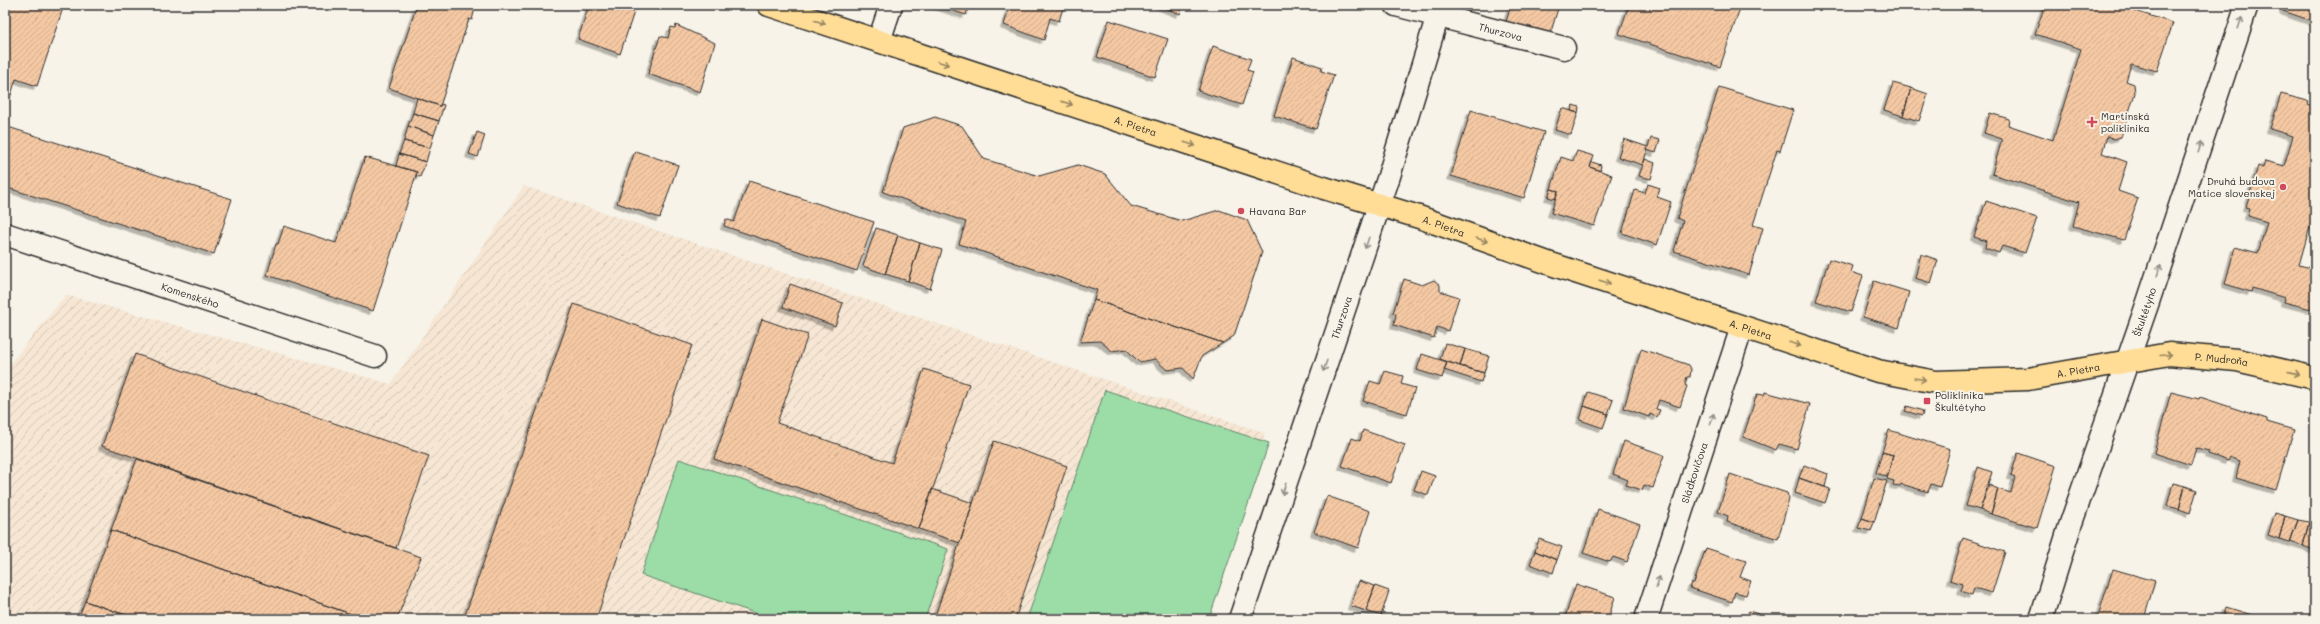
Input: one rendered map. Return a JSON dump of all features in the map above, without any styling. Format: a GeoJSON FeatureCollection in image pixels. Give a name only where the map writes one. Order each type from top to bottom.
{"type":"FeatureCollection","features":[{"type":"Feature","properties":{"kind":"main road","name":"A. Pietra"},"geometry":{"type":"LineString","coordinates":[[770,5],[1878,371],[1936,382],[2028,379],[2127,360]]}},
{"type":"Feature","properties":{"kind":"main road","name":"P. Mudroňa"},"geometry":{"type":"LineString","coordinates":[[2127,360],[2169,354],[2230,360],[2315,378]]}},
{"type":"Feature","properties":{"kind":"street"},"geometry":{"type":"LineString","coordinates":[[879,41],[891,5]]}},
{"type":"Feature","properties":{"kind":"street","name":"Thurzova"},"geometry":{"type":"LineString","coordinates":[[1396,5],[1440,10],[1564,48]]}},
{"type":"Feature","properties":{"kind":"street","name":"Škultétyho"},"geometry":{"type":"LineString","coordinates":[[2040,619],[2070,526],[2247,5]]}},
{"type":"Feature","properties":{"kind":"street","name":"Thurzova"},"geometry":{"type":"LineString","coordinates":[[1240,619],[1378,205],[1440,10]]}},
{"type":"Feature","properties":{"kind":"street","name":"Komenského"},"geometry":{"type":"LineString","coordinates":[[5,234],[375,356]]}},
{"type":"Feature","properties":{"kind":"street","name":"Sládkovičova"},"geometry":{"type":"LineString","coordinates":[[1646,619],[1742,327]]}},
{"type":"Feature","properties":{"kind":"shaded area"},"geometry":{"type":"Polygon","coordinates":[[[524,186],[1265,433],[1201,619],[5,619],[5,370],[66,295],[391,384],[524,186]]]}},
{"type":"Feature","properties":{"kind":"green space"},"geometry":{"type":"Polygon","coordinates":[[[1105,390],[1269,443],[1209,619],[1027,619],[1105,390]]]}},
{"type":"Feature","properties":{"kind":"green space"},"geometry":{"type":"Polygon","coordinates":[[[679,459],[948,549],[925,619],[773,619],[641,575],[679,459]]]}},
{"type":"Feature","properties":{"kind":"building"},"geometry":{"type":"Polygon","coordinates":[[[5,5],[64,5],[37,86],[16,79],[5,114],[5,5]]]}},
{"type":"Feature","properties":{"kind":"building"},"geometry":{"type":"Polygon","coordinates":[[[417,5],[476,5],[472,20],[469,19],[440,106],[389,88],[417,5]]]}},
{"type":"Feature","properties":{"kind":"building"},"geometry":{"type":"Polygon","coordinates":[[[589,5],[613,5],[634,12],[620,54],[578,39],[589,5]]]}},
{"type":"Feature","properties":{"kind":"building"},"geometry":{"type":"Polygon","coordinates":[[[935,5],[969,5],[966,15],[935,5]]]}},
{"type":"Feature","properties":{"kind":"building"},"geometry":{"type":"Polygon","coordinates":[[[1010,5],[1064,5],[1059,21],[1050,18],[1044,40],[1004,25],[1010,5]]]}},
{"type":"Feature","properties":{"kind":"building"},"geometry":{"type":"Polygon","coordinates":[[[1158,5],[1183,5],[1180,14],[1158,5]]]}},
{"type":"Feature","properties":{"kind":"building"},"geometry":{"type":"Polygon","coordinates":[[[1511,5],[1559,5],[1550,35],[1506,22],[1511,5]]]}},
{"type":"Feature","properties":{"kind":"building"},"geometry":{"type":"Polygon","coordinates":[[[1629,5],[1632,7],[1633,5],[1741,5],[1720,67],[1619,34],[1629,5]]]}},
{"type":"Feature","properties":{"kind":"building","name":"Martinská poliklinika"},"geometry":{"type":"Polygon","coordinates":[[[2045,5],[2116,5],[2173,23],[2157,71],[2131,64],[2126,81],[2134,84],[2135,93],[2121,137],[2114,139],[2107,136],[2102,153],[2127,162],[2118,191],[2138,198],[2124,240],[2073,226],[2079,202],[1992,174],[2002,139],[1984,133],[1990,113],[2009,119],[2008,125],[2053,140],[2081,49],[2035,34],[2045,5]]]}},
{"type":"Feature","properties":{"kind":"building"},"geometry":{"type":"Polygon","coordinates":[[[2285,5],[2315,5],[2315,22],[2283,11],[2285,5]]]}},
{"type":"Feature","properties":{"kind":"building"},"geometry":{"type":"Polygon","coordinates":[[[1109,20],[1168,39],[1155,77],[1097,57],[1109,20]]]}},
{"type":"Feature","properties":{"kind":"building"},"geometry":{"type":"Polygon","coordinates":[[[676,25],[715,43],[700,92],[648,74],[660,36],[668,38],[671,27],[675,28],[676,25]]]}},
{"type":"Feature","properties":{"kind":"building"},"geometry":{"type":"Polygon","coordinates":[[[1213,46],[1251,59],[1247,70],[1253,72],[1242,105],[1198,91],[1213,46]]]}},
{"type":"Feature","properties":{"kind":"building"},"geometry":{"type":"Polygon","coordinates":[[[1293,57],[1322,67],[1321,71],[1334,75],[1316,129],[1274,116],[1293,57]]]}},
{"type":"Feature","properties":{"kind":"building"},"geometry":{"type":"Polygon","coordinates":[[[1893,83],[1911,88],[1903,116],[1884,110],[1893,83]]]}},
{"type":"Feature","properties":{"kind":"building"},"geometry":{"type":"Polygon","coordinates":[[[1719,87],[1793,110],[1780,151],[1777,150],[1753,225],[1763,228],[1749,275],[1674,251],[1683,221],[1677,218],[1719,87]]]}},
{"type":"Feature","properties":{"kind":"building"},"geometry":{"type":"Polygon","coordinates":[[[1911,88],[1928,94],[1919,121],[1903,116],[1911,88]]]}},
{"type":"Feature","properties":{"kind":"building","name":"Druhá budova Matice slovenskej"},"geometry":{"type":"Polygon","coordinates":[[[2281,94],[2308,101],[2307,104],[2315,107],[2315,227],[2310,226],[2299,265],[2315,269],[2315,295],[2311,309],[2284,302],[2285,298],[2252,288],[2251,292],[2225,284],[2235,247],[2258,253],[2267,222],[2248,216],[2250,208],[2246,207],[2258,166],[2263,168],[2265,161],[2284,166],[2293,136],[2270,129],[2281,94]]]}},
{"type":"Feature","properties":{"kind":"building"},"geometry":{"type":"Polygon","coordinates":[[[417,98],[440,106],[441,104],[444,105],[439,121],[413,113],[417,98]]]}},
{"type":"Feature","properties":{"kind":"building"},"geometry":{"type":"Polygon","coordinates":[[[1573,105],[1579,107],[1578,113],[1571,111],[1573,105]]]}},
{"type":"Feature","properties":{"kind":"building"},"geometry":{"type":"Polygon","coordinates":[[[1562,108],[1578,113],[1571,135],[1555,130],[1562,108]]]}},
{"type":"Feature","properties":{"kind":"building"},"geometry":{"type":"Polygon","coordinates":[[[1471,110],[1544,132],[1524,198],[1451,176],[1471,110]]]}},
{"type":"Feature","properties":{"kind":"building"},"geometry":{"type":"Polygon","coordinates":[[[413,113],[439,121],[434,135],[408,126],[413,113]]]}},
{"type":"Feature","properties":{"kind":"building"},"geometry":{"type":"Polygon","coordinates":[[[935,117],[962,126],[984,159],[1039,176],[1078,165],[1105,174],[1131,206],[1182,221],[1219,210],[1247,220],[1262,252],[1234,336],[1223,343],[1094,300],[1097,290],[959,244],[966,222],[883,192],[903,128],[935,117]]]}},
{"type":"Feature","properties":{"kind":"building"},"geometry":{"type":"Polygon","coordinates":[[[5,126],[232,199],[214,254],[5,187],[5,126]]]}},
{"type":"Feature","properties":{"kind":"building"},"geometry":{"type":"Polygon","coordinates":[[[408,126],[434,135],[430,148],[404,141],[408,126]]]}},
{"type":"Feature","properties":{"kind":"building"},"geometry":{"type":"Polygon","coordinates":[[[477,132],[485,135],[478,157],[469,154],[477,132]]]}},
{"type":"Feature","properties":{"kind":"building"},"geometry":{"type":"Polygon","coordinates":[[[1651,138],[1660,140],[1656,153],[1647,150],[1651,138]]]}},
{"type":"Feature","properties":{"kind":"building"},"geometry":{"type":"Polygon","coordinates":[[[1624,139],[1648,147],[1643,165],[1618,157],[1624,139]]]}},
{"type":"Feature","properties":{"kind":"building"},"geometry":{"type":"Polygon","coordinates":[[[404,141],[430,148],[426,162],[399,154],[404,141]]]}},
{"type":"Feature","properties":{"kind":"building"},"geometry":{"type":"Polygon","coordinates":[[[635,151],[678,165],[660,218],[617,203],[635,151]]]}},
{"type":"Feature","properties":{"kind":"building"},"geometry":{"type":"Polygon","coordinates":[[[1577,151],[1594,156],[1590,167],[1612,175],[1594,226],[1551,213],[1558,191],[1551,189],[1561,157],[1573,161],[1577,151]]]}},
{"type":"Feature","properties":{"kind":"building"},"geometry":{"type":"Polygon","coordinates":[[[399,154],[426,162],[420,177],[416,176],[417,172],[396,166],[399,154]]]}},
{"type":"Feature","properties":{"kind":"building"},"geometry":{"type":"Polygon","coordinates":[[[365,157],[417,172],[373,311],[267,275],[276,244],[278,244],[284,226],[336,243],[365,157]]]}},
{"type":"Feature","properties":{"kind":"building"},"geometry":{"type":"Polygon","coordinates":[[[1645,159],[1655,163],[1651,179],[1639,176],[1645,159]]]}},
{"type":"Feature","properties":{"kind":"building"},"geometry":{"type":"Polygon","coordinates":[[[1592,162],[1601,165],[1600,171],[1590,167],[1592,162]]]}},
{"type":"Feature","properties":{"kind":"building"},"geometry":{"type":"Polygon","coordinates":[[[749,181],[874,222],[857,271],[724,226],[726,219],[734,222],[749,181]]]}},
{"type":"Feature","properties":{"kind":"building"},"geometry":{"type":"Polygon","coordinates":[[[1648,184],[1660,188],[1657,197],[1671,202],[1657,245],[1622,233],[1635,190],[1645,193],[1648,184]]]}},
{"type":"Feature","properties":{"kind":"building"},"geometry":{"type":"Polygon","coordinates":[[[1551,189],[1558,191],[1555,199],[1548,197],[1551,189]]]}},
{"type":"Feature","properties":{"kind":"building"},"geometry":{"type":"Polygon","coordinates":[[[1986,201],[2037,218],[2025,253],[2002,246],[1999,253],[1985,248],[1986,241],[1974,237],[1986,201]]]}},
{"type":"Feature","properties":{"kind":"building"},"geometry":{"type":"Polygon","coordinates":[[[876,228],[898,235],[885,274],[863,266],[876,228]]]}},
{"type":"Feature","properties":{"kind":"building"},"geometry":{"type":"Polygon","coordinates":[[[898,235],[920,243],[908,281],[885,274],[898,235]]]}},
{"type":"Feature","properties":{"kind":"building"},"geometry":{"type":"Polygon","coordinates":[[[920,243],[942,250],[930,289],[908,281],[920,243]]]}},
{"type":"Feature","properties":{"kind":"building"},"geometry":{"type":"Polygon","coordinates":[[[1921,254],[1938,260],[1931,283],[1915,278],[1921,254]]]}},
{"type":"Feature","properties":{"kind":"building"},"geometry":{"type":"Polygon","coordinates":[[[1829,259],[1853,266],[1851,272],[1863,276],[1851,312],[1816,301],[1829,259]]]}},
{"type":"Feature","properties":{"kind":"building"},"geometry":{"type":"Polygon","coordinates":[[[1404,279],[1422,285],[1434,280],[1440,285],[1440,291],[1459,297],[1448,331],[1437,327],[1434,338],[1394,325],[1396,314],[1393,313],[1404,279]]]}},
{"type":"Feature","properties":{"kind":"building"},"geometry":{"type":"Polygon","coordinates":[[[1874,281],[1909,292],[1899,328],[1863,317],[1874,281]]]}},
{"type":"Feature","properties":{"kind":"building"},"geometry":{"type":"Polygon","coordinates":[[[790,284],[843,303],[835,326],[783,307],[790,284]]]}},
{"type":"Feature","properties":{"kind":"building"},"geometry":{"type":"Polygon","coordinates":[[[1094,300],[1223,343],[1202,356],[1193,379],[1183,368],[1167,370],[1155,359],[1139,362],[1126,349],[1112,351],[1100,341],[1080,342],[1094,300]]]}},
{"type":"Feature","properties":{"kind":"building"},"geometry":{"type":"Polygon","coordinates":[[[574,304],[692,345],[596,619],[464,618],[574,304]]]}},
{"type":"Feature","properties":{"kind":"building"},"geometry":{"type":"Polygon","coordinates":[[[762,319],[808,335],[777,423],[892,463],[924,369],[969,384],[919,529],[714,459],[762,319]]]}},
{"type":"Feature","properties":{"kind":"building"},"geometry":{"type":"Polygon","coordinates":[[[1445,343],[1465,349],[1460,366],[1440,359],[1445,343]]]}},
{"type":"Feature","properties":{"kind":"building"},"geometry":{"type":"Polygon","coordinates":[[[1465,349],[1489,356],[1484,373],[1460,366],[1465,349]]]}},
{"type":"Feature","properties":{"kind":"building"},"geometry":{"type":"Polygon","coordinates":[[[1641,349],[1689,365],[1691,369],[1690,377],[1687,377],[1685,385],[1687,386],[1680,407],[1659,400],[1656,409],[1660,410],[1657,417],[1650,414],[1649,417],[1624,408],[1641,349]]]}},
{"type":"Feature","properties":{"kind":"building"},"geometry":{"type":"Polygon","coordinates":[[[135,354],[429,456],[396,548],[102,446],[135,354]]]}},
{"type":"Feature","properties":{"kind":"building"},"geometry":{"type":"Polygon","coordinates":[[[1422,354],[1447,362],[1442,378],[1417,370],[1422,354]]]}},
{"type":"Feature","properties":{"kind":"building"},"geometry":{"type":"Polygon","coordinates":[[[1447,362],[1484,373],[1481,382],[1444,370],[1447,362]]]}},
{"type":"Feature","properties":{"kind":"building"},"geometry":{"type":"Polygon","coordinates":[[[1385,371],[1403,376],[1401,384],[1415,388],[1407,414],[1363,401],[1370,381],[1380,384],[1385,371]]]}},
{"type":"Feature","properties":{"kind":"building"},"geometry":{"type":"Polygon","coordinates":[[[1588,392],[1613,400],[1608,414],[1584,406],[1588,392]]]}},
{"type":"Feature","properties":{"kind":"building"},"geometry":{"type":"Polygon","coordinates":[[[1765,392],[1810,404],[1797,449],[1779,444],[1776,450],[1743,437],[1757,394],[1764,395],[1765,392]]]}},
{"type":"Feature","properties":{"kind":"building"},"geometry":{"type":"Polygon","coordinates":[[[2171,392],[2199,399],[2200,397],[2267,419],[2267,422],[2294,430],[2276,490],[2236,478],[2240,461],[2230,457],[2228,461],[2208,454],[2209,451],[2196,448],[2191,465],[2154,453],[2171,392]]]}},
{"type":"Feature","properties":{"kind":"building"},"geometry":{"type":"Polygon","coordinates":[[[1584,406],[1608,414],[1603,428],[1580,420],[1584,406]]]}},
{"type":"Feature","properties":{"kind":"building"},"geometry":{"type":"Polygon","coordinates":[[[1907,406],[1923,411],[1922,416],[1905,411],[1907,406]]]}},
{"type":"Feature","properties":{"kind":"building"},"geometry":{"type":"Polygon","coordinates":[[[1363,430],[1405,445],[1391,483],[1342,466],[1352,438],[1360,441],[1363,430]]]}},
{"type":"Feature","properties":{"kind":"building"},"geometry":{"type":"Polygon","coordinates":[[[1889,430],[1950,449],[1940,487],[1931,484],[1928,492],[1901,484],[1900,486],[1893,485],[1894,481],[1887,479],[1893,455],[1882,452],[1889,430]]]}},
{"type":"Feature","properties":{"kind":"building"},"geometry":{"type":"Polygon","coordinates":[[[994,441],[1067,466],[1015,619],[934,619],[994,441]]]}},
{"type":"Feature","properties":{"kind":"building"},"geometry":{"type":"Polygon","coordinates":[[[1624,441],[1664,455],[1653,488],[1644,485],[1642,490],[1626,485],[1628,480],[1613,474],[1624,441]]]}},
{"type":"Feature","properties":{"kind":"building"},"geometry":{"type":"Polygon","coordinates":[[[1882,452],[1893,455],[1887,477],[1876,473],[1882,452]]]}},
{"type":"Feature","properties":{"kind":"building"},"geometry":{"type":"Polygon","coordinates":[[[2018,453],[2056,466],[2037,528],[1991,514],[1998,489],[2011,493],[2015,477],[2011,475],[2018,453]]]}},
{"type":"Feature","properties":{"kind":"building"},"geometry":{"type":"Polygon","coordinates":[[[137,459],[421,557],[397,619],[365,619],[111,530],[137,459]]]}},
{"type":"Feature","properties":{"kind":"building"},"geometry":{"type":"Polygon","coordinates":[[[1804,465],[1828,474],[1825,487],[1799,478],[1804,465]]]}},
{"type":"Feature","properties":{"kind":"building"},"geometry":{"type":"Polygon","coordinates":[[[1978,467],[1992,472],[1980,510],[1966,506],[1978,467]]]}},
{"type":"Feature","properties":{"kind":"building"},"geometry":{"type":"Polygon","coordinates":[[[1421,471],[1435,476],[1428,495],[1414,490],[1421,471]]]}},
{"type":"Feature","properties":{"kind":"building"},"geometry":{"type":"Polygon","coordinates":[[[1730,474],[1787,493],[1789,499],[1778,539],[1727,522],[1728,516],[1718,512],[1730,474]]]}},
{"type":"Feature","properties":{"kind":"building"},"geometry":{"type":"Polygon","coordinates":[[[1799,478],[1830,489],[1825,503],[1795,493],[1799,478]]]}},
{"type":"Feature","properties":{"kind":"building"},"geometry":{"type":"Polygon","coordinates":[[[1874,478],[1887,481],[1874,522],[1862,518],[1874,478]]]}},
{"type":"Feature","properties":{"kind":"building"},"geometry":{"type":"Polygon","coordinates":[[[2173,483],[2185,486],[2179,509],[2167,506],[2173,483]]]}},
{"type":"Feature","properties":{"kind":"building"},"geometry":{"type":"Polygon","coordinates":[[[1989,485],[1998,489],[1991,514],[1980,510],[1989,485]]]}},
{"type":"Feature","properties":{"kind":"building"},"geometry":{"type":"Polygon","coordinates":[[[2185,486],[2197,490],[2190,513],[2179,509],[2185,486]]]}},
{"type":"Feature","properties":{"kind":"building"},"geometry":{"type":"Polygon","coordinates":[[[932,489],[973,503],[960,543],[919,529],[932,489]]]}},
{"type":"Feature","properties":{"kind":"building"},"geometry":{"type":"Polygon","coordinates":[[[1327,496],[1370,511],[1358,548],[1314,532],[1327,496]]]}},
{"type":"Feature","properties":{"kind":"building"},"geometry":{"type":"Polygon","coordinates":[[[1598,509],[1640,524],[1627,562],[1613,557],[1610,562],[1583,553],[1598,509]]]}},
{"type":"Feature","properties":{"kind":"building"},"geometry":{"type":"Polygon","coordinates":[[[2275,513],[2285,516],[2279,539],[2268,535],[2275,513]]]}},
{"type":"Feature","properties":{"kind":"building"},"geometry":{"type":"Polygon","coordinates":[[[2285,516],[2298,520],[2290,542],[2279,539],[2285,516]]]}},
{"type":"Feature","properties":{"kind":"building"},"geometry":{"type":"Polygon","coordinates":[[[1862,518],[1874,522],[1871,531],[1858,528],[1862,518]]]}},
{"type":"Feature","properties":{"kind":"building"},"geometry":{"type":"Polygon","coordinates":[[[2298,520],[2309,522],[2303,546],[2290,542],[2298,520]]]}},
{"type":"Feature","properties":{"kind":"building"},"geometry":{"type":"Polygon","coordinates":[[[2309,522],[2315,524],[2314,550],[2303,546],[2309,522]]]}},
{"type":"Feature","properties":{"kind":"building"},"geometry":{"type":"Polygon","coordinates":[[[111,530],[365,619],[137,619],[85,601],[111,530]]]}},
{"type":"Feature","properties":{"kind":"building"},"geometry":{"type":"Polygon","coordinates":[[[1963,538],[2005,552],[1992,593],[1974,588],[1972,595],[1961,591],[1963,584],[1950,580],[1963,538]]]}},
{"type":"Feature","properties":{"kind":"building"},"geometry":{"type":"Polygon","coordinates":[[[1539,539],[1562,547],[1557,560],[1535,551],[1539,539]]]}},
{"type":"Feature","properties":{"kind":"building"},"geometry":{"type":"Polygon","coordinates":[[[1706,548],[1746,561],[1740,577],[1751,581],[1746,595],[1735,592],[1732,602],[1690,588],[1692,583],[1694,583],[1706,548]]]}},
{"type":"Feature","properties":{"kind":"building"},"geometry":{"type":"Polygon","coordinates":[[[1535,551],[1557,560],[1553,573],[1530,564],[1535,551]]]}},
{"type":"Feature","properties":{"kind":"building"},"geometry":{"type":"Polygon","coordinates":[[[2113,569],[2155,581],[2144,619],[2097,619],[2113,569]]]}},
{"type":"Feature","properties":{"kind":"building"},"geometry":{"type":"Polygon","coordinates":[[[1359,581],[1375,586],[1366,611],[1351,606],[1359,581]]]}},
{"type":"Feature","properties":{"kind":"building"},"geometry":{"type":"Polygon","coordinates":[[[1576,584],[1615,597],[1608,619],[1565,617],[1576,584]]]}},
{"type":"Feature","properties":{"kind":"building"},"geometry":{"type":"Polygon","coordinates":[[[1375,586],[1389,591],[1381,616],[1366,611],[1375,586]]]}},
{"type":"Feature","properties":{"kind":"building"},"geometry":{"type":"Polygon","coordinates":[[[85,601],[137,619],[78,619],[85,601]]]}},
{"type":"Feature","properties":{"kind":"building"},"geometry":{"type":"Polygon","coordinates":[[[2226,607],[2265,619],[2223,619],[2226,607]]]}},
{"type":"Feature","properties":{"kind":"building"},"geometry":{"type":"Polygon","coordinates":[[[1749,611],[1773,619],[1746,619],[1749,611]]]}},
{"type":"Feature","properties":{"kind":"place","name":"Martinská poliklinika"},"geometry":{"type":"Point","coordinates":[2092,122]}},
{"type":"Feature","properties":{"kind":"place","name":"Druhá budova Matice slovenskej"},"geometry":{"type":"Point","coordinates":[2283,187]}},
{"type":"Feature","properties":{"kind":"place","name":"Havana Bar"},"geometry":{"type":"Point","coordinates":[1241,211]}},
{"type":"Feature","properties":{"kind":"place","name":"Poliklinika Škultétyho"},"geometry":{"type":"Point","coordinates":[1927,401]}}]}
